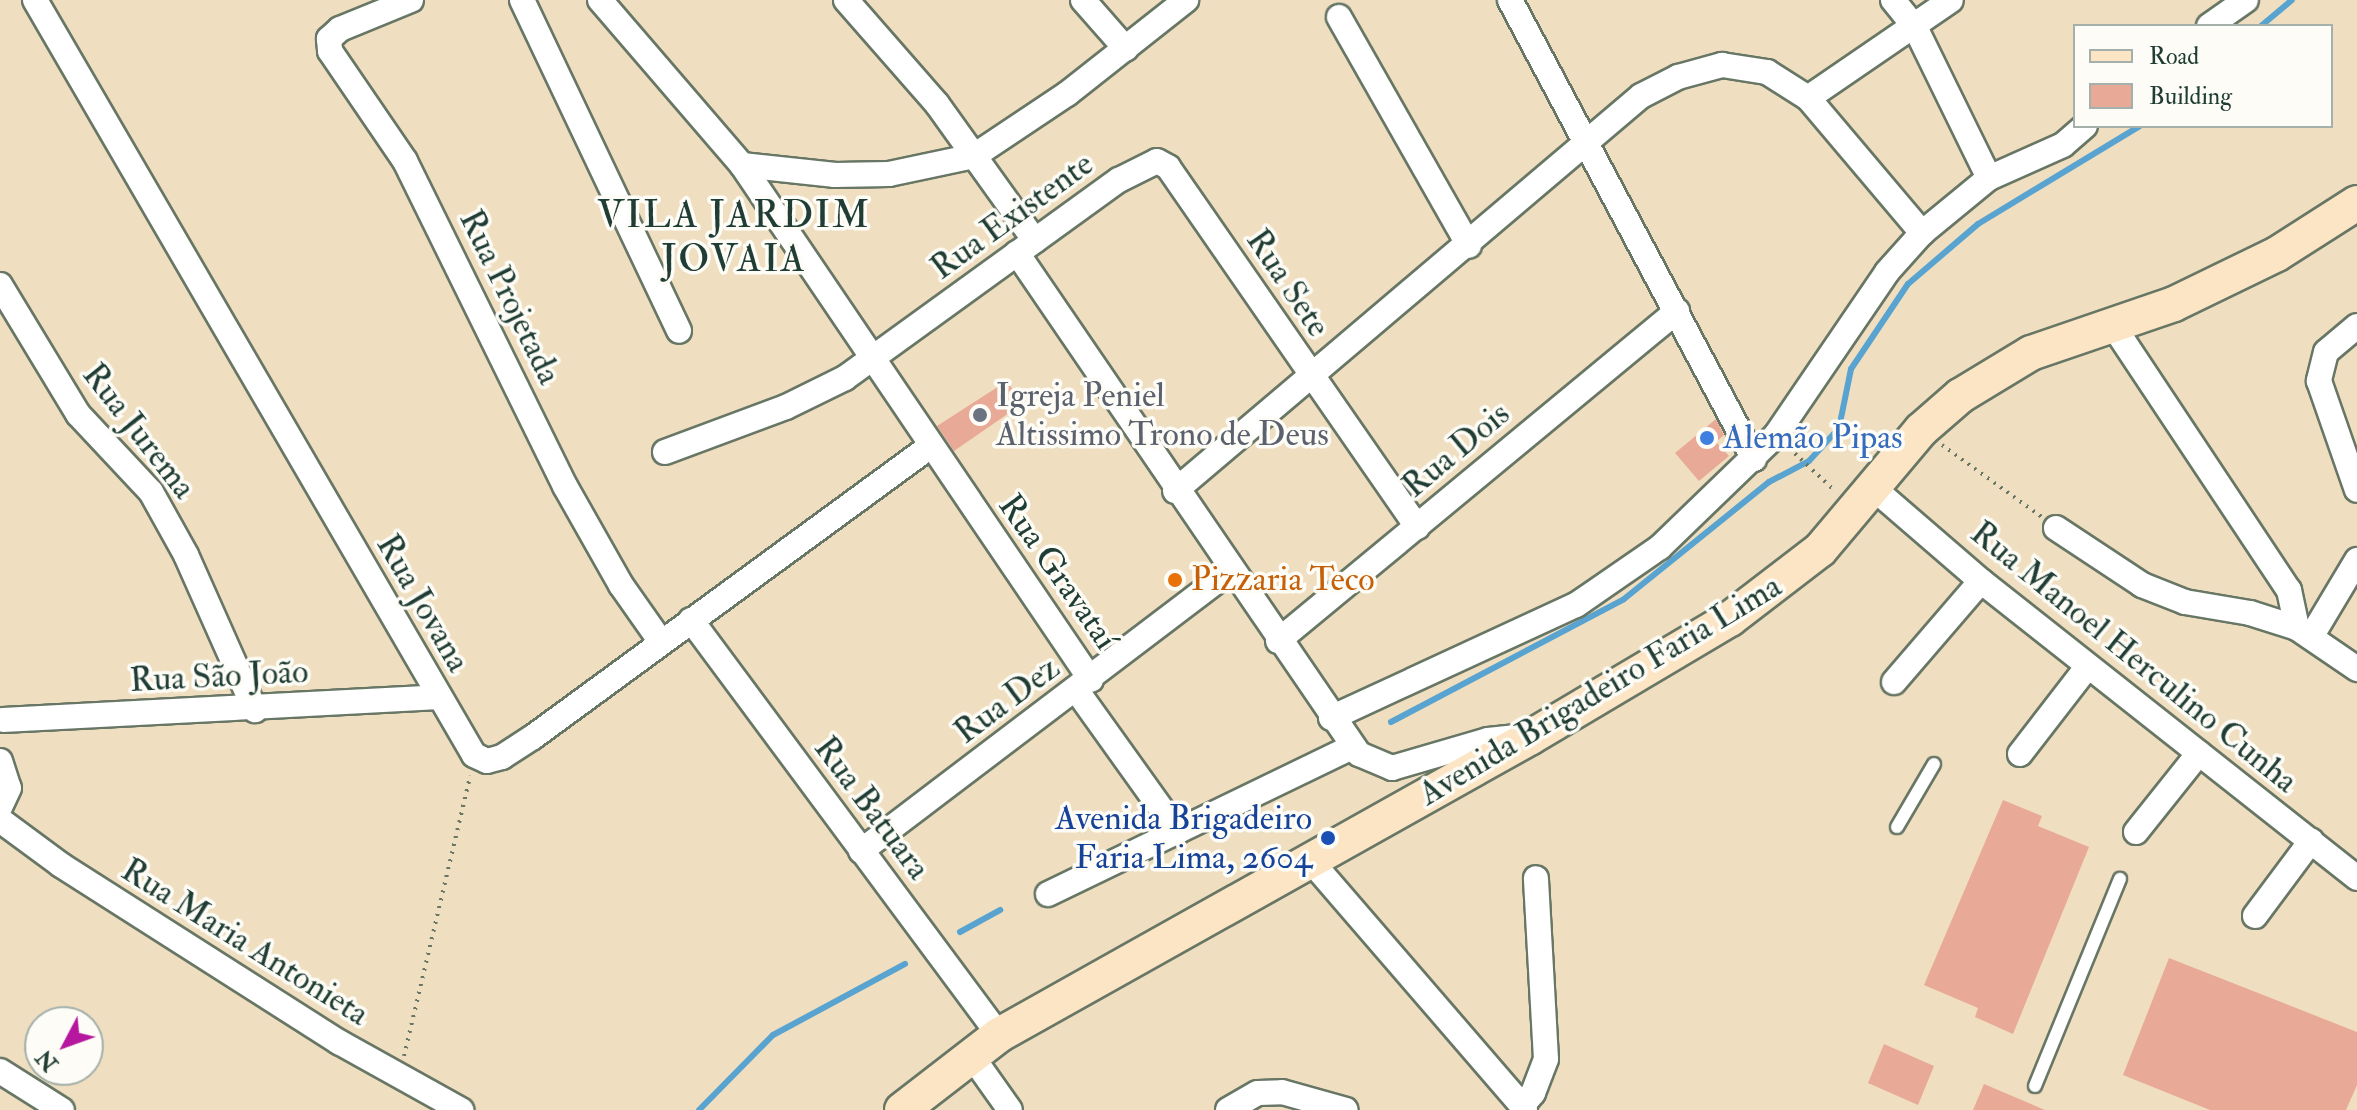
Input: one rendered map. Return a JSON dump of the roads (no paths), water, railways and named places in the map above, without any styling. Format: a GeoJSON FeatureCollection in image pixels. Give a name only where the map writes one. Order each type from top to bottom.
{"type":"FeatureCollection","features":[{"type":"Feature","properties":{"kind":"main road","name":"Avenida Brigadeiro Faria Lima"},"geometry":{"type":"LineString","coordinates":[[902,1110],[999,1035],[1531,737],[1730,619],[1820,550],[1921,430],[1960,396],[2031,353],[2174,304],[2265,260],[2357,203]]}},
{"type":"Feature","properties":{"kind":"street","name":"Rua Jovana"},"geometry":{"type":"LineString","coordinates":[[35,0],[474,755],[487,761],[502,757],[661,642]]}},
{"type":"Feature","properties":{"kind":"street"},"geometry":{"type":"LineString","coordinates":[[367,7],[411,0]]}},
{"type":"Feature","properties":{"kind":"street"},"geometry":{"type":"LineString","coordinates":[[522,0],[679,331]]}},
{"type":"Feature","properties":{"kind":"street","name":"Rua Gravataí"},"geometry":{"type":"LineString","coordinates":[[600,0],[742,165],[930,446],[1178,832]]}},
{"type":"Feature","properties":{"kind":"street"},"geometry":{"type":"LineString","coordinates":[[846,0],[905,65],[974,156],[1175,491],[1352,747],[1392,768],[1488,740],[1531,737]]}},
{"type":"Feature","properties":{"kind":"street"},"geometry":{"type":"LineString","coordinates":[[1083,0],[1126,49]]}},
{"type":"Feature","properties":{"kind":"street"},"geometry":{"type":"LineString","coordinates":[[742,165],[835,175],[889,174],[974,156],[1126,49],[1156,11],[1186,0]]}},
{"type":"Feature","properties":{"kind":"street"},"geometry":{"type":"LineString","coordinates":[[1510,0],[1754,459]]}},
{"type":"Feature","properties":{"kind":"street"},"geometry":{"type":"LineString","coordinates":[[1893,0],[1915,27],[1989,178]]}},
{"type":"Feature","properties":{"kind":"street"},"geometry":{"type":"LineString","coordinates":[[1808,98],[1951,0]]}},
{"type":"Feature","properties":{"kind":"street"},"geometry":{"type":"LineString","coordinates":[[2212,24],[2246,0]]}},
{"type":"Feature","properties":{"kind":"street","name":"Rua Projetada"},"geometry":{"type":"LineString","coordinates":[[367,7],[329,39],[336,66],[405,161],[565,486],[621,585],[661,642]]}},
{"type":"Feature","properties":{"kind":"street"},"geometry":{"type":"LineString","coordinates":[[1339,17],[1469,246]]}},
{"type":"Feature","properties":{"kind":"street"},"geometry":{"type":"LineString","coordinates":[[1175,491],[1309,375],[1469,246],[1641,96],[1678,77],[1722,65],[1767,72],[1808,98],[1922,233]]}},
{"type":"Feature","properties":{"kind":"street"},"geometry":{"type":"LineString","coordinates":[[1331,718],[1576,605],[1660,547],[1754,459],[1812,389],[1887,272],[1922,233],[1989,178],[2063,145],[2083,128]]}},
{"type":"Feature","properties":{"kind":"street","name":"Rua Existente"},"geometry":{"type":"LineString","coordinates":[[665,452],[817,395],[873,360],[1146,163],[1168,167],[1187,194]]}},
{"type":"Feature","properties":{"kind":"street","name":"Rua Sete"},"geometry":{"type":"LineString","coordinates":[[1187,194],[1309,375],[1417,527]]}},
{"type":"Feature","properties":{"kind":"street","name":"Rua Jurema"},"geometry":{"type":"LineString","coordinates":[[0,285],[78,414],[151,492],[186,555],[255,710]]}},
{"type":"Feature","properties":{"kind":"street","name":"Rua Dois"},"geometry":{"type":"LineString","coordinates":[[1278,641],[1677,311]]}},
{"type":"Feature","properties":{"kind":"street"},"geometry":{"type":"LineString","coordinates":[[2112,324],[2289,590],[2304,632]]}},
{"type":"Feature","properties":{"kind":"street"},"geometry":{"type":"LineString","coordinates":[[2357,326],[2326,352],[2319,381],[2357,490]]}},
{"type":"Feature","properties":{"kind":"street"},"geometry":{"type":"LineString","coordinates":[[661,642],[930,446]]}},
{"type":"Feature","properties":{"kind":"street","name":"Rua Manoel Herculino Cunha"},"geometry":{"type":"LineString","coordinates":[[1872,487],[1981,581],[2357,878]]}},
{"type":"Feature","properties":{"kind":"street"},"geometry":{"type":"LineString","coordinates":[[2056,528],[2113,568],[2169,597],[2304,632],[2357,669]]}},
{"type":"Feature","properties":{"kind":"street"},"geometry":{"type":"LineString","coordinates":[[2304,632],[2357,560]]}},
{"type":"Feature","properties":{"kind":"street","name":"Rua Dez"},"geometry":{"type":"LineString","coordinates":[[861,851],[1084,685],[1230,571]]}},
{"type":"Feature","properties":{"kind":"street"},"geometry":{"type":"LineString","coordinates":[[1894,682],[1981,581]]}},
{"type":"Feature","properties":{"kind":"street","name":"Rua Batuara"},"geometry":{"type":"LineString","coordinates":[[691,620],[999,1035]]}},
{"type":"Feature","properties":{"kind":"street"},"geometry":{"type":"LineString","coordinates":[[2020,754],[2088,666]]}},
{"type":"Feature","properties":{"kind":"street","name":"Rua São João"},"geometry":{"type":"LineString","coordinates":[[1,718],[255,710],[439,697]]}},
{"type":"Feature","properties":{"kind":"street"},"geometry":{"type":"LineString","coordinates":[[1048,894],[1352,747]]}},
{"type":"Feature","properties":{"kind":"street"},"geometry":{"type":"LineString","coordinates":[[2136,832],[2199,753]]}},
{"type":"Feature","properties":{"kind":"street"},"geometry":{"type":"LineString","coordinates":[[0,761],[9,788],[0,807]]}},
{"type":"Feature","properties":{"kind":"street","name":"Rua Maria Antonieta"},"geometry":{"type":"LineString","coordinates":[[0,820],[61,865],[399,1078],[461,1110]]}},
{"type":"Feature","properties":{"kind":"street"},"geometry":{"type":"LineString","coordinates":[[2255,916],[2311,841]]}},
{"type":"Feature","properties":{"kind":"street"},"geometry":{"type":"LineString","coordinates":[[1310,860],[1524,1108],[1546,1059],[1536,878]]}},
{"type":"Feature","properties":{"kind":"street"},"geometry":{"type":"LineString","coordinates":[[971,1055],[1010,1110]]}},
{"type":"Feature","properties":{"kind":"street"},"geometry":{"type":"LineString","coordinates":[[0,1071],[62,1110]]}},
{"type":"Feature","properties":{"kind":"street"},"geometry":{"type":"LineString","coordinates":[[1228,1110],[1258,1093],[1282,1092],[1346,1110]]}},
{"type":"Feature","properties":{"kind":"lane"},"geometry":{"type":"LineString","coordinates":[[1897,827],[1934,764]]}},
{"type":"Feature","properties":{"kind":"lane"},"geometry":{"type":"LineString","coordinates":[[2035,1086],[2120,879]]}},
{"type":"Feature","properties":{"kind":"waterway"},"geometry":{"type":"LineString","coordinates":[[2263,24],[2292,0]]}},
{"type":"Feature","properties":{"kind":"waterway"},"geometry":{"type":"LineString","coordinates":[[1391,722],[1624,599],[1769,482],[1809,461],[1839,428],[1851,369],[1908,284],[1978,224],[2137,128]]}},
{"type":"Feature","properties":{"kind":"waterway"},"geometry":{"type":"LineString","coordinates":[[960,932],[1000,910]]}},
{"type":"Feature","properties":{"kind":"waterway"},"geometry":{"type":"LineString","coordinates":[[699,1110],[773,1035],[905,964]]}},
{"type":"Feature","properties":{"kind":"place","name":"Igreja Peniel Altissimo Trono de Deus"},"geometry":{"type":"Point","coordinates":[980,415]}},
{"type":"Feature","properties":{"kind":"place","name":"Alemão Pipas"},"geometry":{"type":"Point","coordinates":[1707,438]}},
{"type":"Feature","properties":{"kind":"place","name":"Pizzaria Teco"},"geometry":{"type":"Point","coordinates":[1175,580]}},
{"type":"Feature","properties":{"kind":"place","name":"Avenida Brigadeiro Faria Lima, 2604"},"geometry":{"type":"Point","coordinates":[1328,838]}},
{"type":"Feature","properties":{"kind":"district","name":"VILA JARDIM JOVAIA"},"geometry":{"type":"Point","coordinates":[734,238]}}]}
